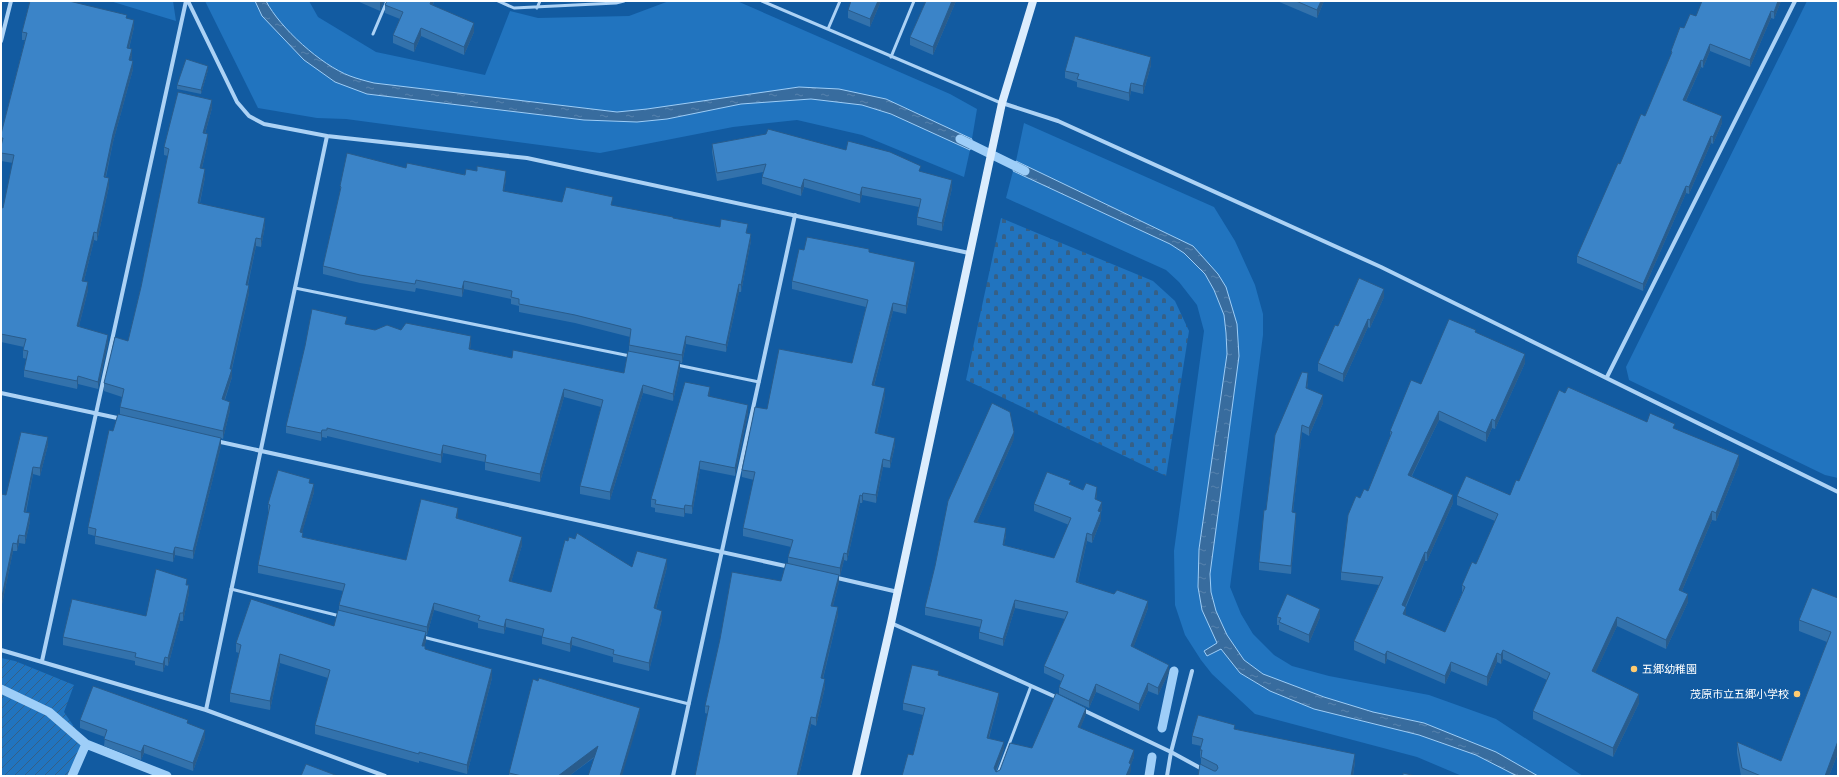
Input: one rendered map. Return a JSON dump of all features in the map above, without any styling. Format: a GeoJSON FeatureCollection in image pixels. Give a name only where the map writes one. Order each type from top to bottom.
{"type":"FeatureCollection","features":[{"type":"Feature","properties":{"kind":"street"},"geometry":{"type":"LineString","coordinates":[[1,41],[3,19],[11,1]]}},
{"type":"Feature","properties":{"kind":"street"},"geometry":{"type":"LineString","coordinates":[[187,1],[237,102],[249,116],[264,124],[326,136],[527,158],[969,253]]}},
{"type":"Feature","properties":{"kind":"street"},"geometry":{"type":"LineString","coordinates":[[42,661],[187,1]]}},
{"type":"Feature","properties":{"kind":"street"},"geometry":{"type":"LineString","coordinates":[[856,776],[898,592],[980,199],[1002,103],[1033,1]]}},
{"type":"Feature","properties":{"kind":"street"},"geometry":{"type":"LineString","coordinates":[[1607,377],[1795,1]]}},
{"type":"Feature","properties":{"kind":"street"},"geometry":{"type":"LineString","coordinates":[[1002,103],[1058,122],[1381,267],[1838,492]]}},
{"type":"Feature","properties":{"kind":"street"},"geometry":{"type":"LineString","coordinates":[[206,710],[326,136]]}},
{"type":"Feature","properties":{"kind":"street"},"geometry":{"type":"LineString","coordinates":[[673,776],[795,215]]}},
{"type":"Feature","properties":{"kind":"street"},"geometry":{"type":"LineString","coordinates":[[1,393],[125,420]]}},
{"type":"Feature","properties":{"kind":"street"},"geometry":{"type":"LineString","coordinates":[[208,439],[798,569]]}},
{"type":"Feature","properties":{"kind":"street"},"geometry":{"type":"LineString","coordinates":[[829,576],[898,592]]}},
{"type":"Feature","properties":{"kind":"street"},"geometry":{"type":"LineString","coordinates":[[891,623],[1066,702]]}},
{"type":"Feature","properties":{"kind":"street"},"geometry":{"type":"LineString","coordinates":[[1,650],[206,710],[385,776]]}},
{"type":"Feature","properties":{"kind":"street"},"geometry":{"type":"LineString","coordinates":[[1167,776],[1171,752],[1192,671]]}},
{"type":"Feature","properties":{"kind":"street"},"geometry":{"type":"LineString","coordinates":[[1080,709],[1171,752],[1209,772]]}},
{"type":"Feature","properties":{"kind":"lane"},"geometry":{"type":"LineString","coordinates":[[373,34],[387,1]]}},
{"type":"Feature","properties":{"kind":"lane"},"geometry":{"type":"LineString","coordinates":[[498,1],[514,8],[537,8],[624,1]]}},
{"type":"Feature","properties":{"kind":"lane"},"geometry":{"type":"LineString","coordinates":[[537,8],[540,1]]}},
{"type":"Feature","properties":{"kind":"lane"},"geometry":{"type":"LineString","coordinates":[[762,1],[1002,103]]}},
{"type":"Feature","properties":{"kind":"lane"},"geometry":{"type":"LineString","coordinates":[[828,29],[840,1]]}},
{"type":"Feature","properties":{"kind":"lane"},"geometry":{"type":"LineString","coordinates":[[892,57],[914,1]]}},
{"type":"Feature","properties":{"kind":"lane"},"geometry":{"type":"LineString","coordinates":[[295,288],[635,357]]}},
{"type":"Feature","properties":{"kind":"lane"},"geometry":{"type":"LineString","coordinates":[[674,365],[759,382]]}},
{"type":"Feature","properties":{"kind":"lane"},"geometry":{"type":"LineString","coordinates":[[231,589],[348,618]]}},
{"type":"Feature","properties":{"kind":"lane"},"geometry":{"type":"LineString","coordinates":[[417,636],[689,704]]}},
{"type":"Feature","properties":{"kind":"lane"},"geometry":{"type":"LineString","coordinates":[[997,776],[1031,686]]}},
{"type":"Feature","properties":{"kind":"green space"},"geometry":{"type":"Polygon","coordinates":[[[110,1],[173,1],[176,21],[110,1]]]}},
{"type":"Feature","properties":{"kind":"green space"},"geometry":{"type":"Polygon","coordinates":[[[205,1],[255,1],[262,16],[367,94],[584,120],[637,122],[667,119],[741,104],[811,99],[862,105],[891,114],[970,150],[964,177],[862,135],[797,120],[733,127],[600,153],[346,119],[317,118],[258,108],[205,1]]]}},
{"type":"Feature","properties":{"kind":"green space"},"geometry":{"type":"Polygon","coordinates":[[[266,1],[309,1],[318,17],[376,52],[485,75],[510,11],[538,18],[629,16],[669,1],[737,1],[950,94],[977,109],[972,139],[886,99],[799,87],[617,112],[374,83],[339,71],[314,55],[281,23],[272,12],[266,1]]]}},
{"type":"Feature","properties":{"kind":"green space"},"geometry":{"type":"Polygon","coordinates":[[[1807,1],[1838,1],[1838,478],[1825,475],[1629,380],[1626,367],[1807,1]]]}},
{"type":"Feature","properties":{"kind":"green space"},"geometry":{"type":"Polygon","coordinates":[[[1024,123],[1214,207],[1235,241],[1255,285],[1263,314],[1263,335],[1230,587],[1241,614],[1253,634],[1274,655],[1292,666],[1329,676],[1429,695],[1496,719],[1583,776],[1538,776],[1496,752],[1424,723],[1373,712],[1324,697],[1263,674],[1244,660],[1227,635],[1216,611],[1211,592],[1210,574],[1237,324],[1193,246],[1016,161],[1024,123]]]}},
{"type":"Feature","properties":{"kind":"green space"},"geometry":{"type":"Polygon","coordinates":[[[1013,171],[1170,244],[1184,253],[1205,274],[1214,290],[1224,315],[1227,354],[1199,549],[1198,587],[1202,610],[1217,643],[1207,656],[1221,648],[1240,673],[1270,691],[1314,709],[1419,735],[1476,755],[1517,776],[1462,776],[1417,757],[1255,714],[1212,674],[1185,635],[1175,605],[1174,551],[1204,331],[1197,305],[1179,282],[1166,270],[1006,198],[1013,171]]]}},
{"type":"Feature","properties":{"kind":"green space"},"geometry":{"type":"Polygon","coordinates":[[[1001,218],[1153,281],[1175,301],[1189,331],[1166,476],[966,380],[1001,218]]]}},
{"type":"Feature","properties":{"kind":"green space"},"geometry":{"type":"Polygon","coordinates":[[[1,658],[15,661],[74,685],[64,712],[86,744],[72,776],[1,776],[1,658]]]}},
{"type":"Feature","properties":{"kind":"water"},"geometry":{"type":"Polygon","coordinates":[[[255,1],[266,1],[272,12],[281,23],[314,55],[339,71],[374,83],[617,112],[799,87],[839,89],[886,99],[972,139],[970,150],[891,114],[862,105],[811,99],[741,104],[667,119],[637,122],[584,120],[367,94],[335,82],[304,60],[262,16],[255,1]]]}},
{"type":"Feature","properties":{"kind":"water"},"geometry":{"type":"Polygon","coordinates":[[[1016,161],[1193,246],[1218,274],[1226,287],[1237,324],[1239,356],[1210,574],[1211,592],[1216,611],[1227,635],[1244,660],[1263,674],[1324,697],[1373,712],[1424,723],[1496,752],[1538,776],[1517,776],[1476,755],[1419,735],[1314,709],[1270,691],[1240,673],[1221,649],[1207,656],[1204,651],[1217,643],[1202,610],[1198,587],[1199,549],[1227,354],[1224,315],[1214,290],[1205,274],[1184,253],[1170,244],[1013,171],[1016,161]]]}},
{"type":"Feature","properties":{"kind":"building"},"geometry":{"type":"Polygon","coordinates":[[[30,1],[69,1],[127,15],[126,18],[134,20],[127,48],[132,49],[129,60],[133,61],[113,134],[104,177],[109,178],[97,233],[94,232],[82,281],[88,282],[77,326],[108,335],[98,382],[78,376],[77,381],[24,370],[28,351],[23,350],[26,339],[1,334],[1,207],[3,208],[14,155],[1,153],[3,138],[1,138],[1,134],[27,33],[22,32],[30,1]]]}},
{"type":"Feature","properties":{"kind":"building"},"geometry":{"type":"Polygon","coordinates":[[[387,1],[431,1],[430,4],[474,23],[464,47],[421,28],[414,44],[393,35],[403,12],[385,5],[387,1]]]}},
{"type":"Feature","properties":{"kind":"building"},"geometry":{"type":"Polygon","coordinates":[[[851,1],[878,1],[870,19],[848,10],[851,1]]]}},
{"type":"Feature","properties":{"kind":"building"},"geometry":{"type":"Polygon","coordinates":[[[926,1],[952,1],[933,47],[910,37],[926,1]]]}},
{"type":"Feature","properties":{"kind":"building"},"geometry":{"type":"Polygon","coordinates":[[[1296,1],[1321,1],[1317,10],[1296,1]]]}},
{"type":"Feature","properties":{"kind":"building"},"geometry":{"type":"Polygon","coordinates":[[[1702,1],[1778,1],[1774,12],[1771,11],[1750,60],[1710,44],[1703,61],[1701,60],[1683,100],[1722,116],[1713,137],[1711,136],[1689,187],[1686,186],[1643,284],[1577,256],[1618,163],[1620,164],[1641,114],[1645,116],[1672,52],[1671,51],[1680,27],[1684,28],[1690,14],[1696,16],[1702,1]]]}},
{"type":"Feature","properties":{"kind":"building"},"geometry":{"type":"Polygon","coordinates":[[[1075,36],[1151,57],[1143,86],[1131,83],[1129,93],[1077,79],[1079,74],[1065,71],[1075,36]]]}},
{"type":"Feature","properties":{"kind":"building"},"geometry":{"type":"Polygon","coordinates":[[[186,59],[208,66],[201,90],[177,85],[186,59]]]}},
{"type":"Feature","properties":{"kind":"building"},"geometry":{"type":"Polygon","coordinates":[[[178,92],[212,100],[203,133],[208,134],[200,168],[205,169],[198,203],[265,218],[261,239],[256,238],[246,285],[249,285],[230,369],[232,369],[222,399],[230,402],[223,431],[120,407],[124,389],[104,383],[115,337],[128,341],[141,287],[169,149],[164,147],[178,92]]]}},
{"type":"Feature","properties":{"kind":"building"},"geometry":{"type":"Polygon","coordinates":[[[768,129],[846,150],[848,141],[890,152],[921,166],[919,171],[952,180],[942,223],[917,217],[921,199],[862,187],[860,195],[804,179],[801,188],[762,177],[766,164],[717,173],[712,144],[766,134],[768,129]]]}},
{"type":"Feature","properties":{"kind":"building"},"geometry":{"type":"Polygon","coordinates":[[[347,153],[406,168],[407,163],[465,175],[466,169],[477,171],[477,166],[506,171],[503,191],[562,202],[566,187],[613,197],[611,205],[673,218],[720,227],[721,219],[748,224],[746,233],[751,234],[741,285],[739,284],[726,345],[686,336],[682,355],[629,345],[631,329],[575,315],[519,304],[519,299],[511,297],[512,291],[464,281],[462,289],[416,280],[415,284],[360,275],[323,266],[347,153]]]}},
{"type":"Feature","properties":{"kind":"building"},"geometry":{"type":"Polygon","coordinates":[[[807,237],[869,249],[869,252],[915,262],[906,306],[893,303],[872,385],[885,388],[875,433],[895,438],[890,461],[883,459],[876,495],[863,493],[862,496],[860,495],[847,554],[844,553],[840,568],[788,557],[793,540],[743,528],[755,472],[742,470],[755,407],[767,409],[779,349],[852,363],[868,300],[792,281],[799,249],[804,250],[807,237]]]}},
{"type":"Feature","properties":{"kind":"building"},"geometry":{"type":"Polygon","coordinates":[[[1359,278],[1384,289],[1370,320],[1368,319],[1343,374],[1318,363],[1335,325],[1338,326],[1359,278]]]}},
{"type":"Feature","properties":{"kind":"building"},"geometry":{"type":"Polygon","coordinates":[[[312,309],[347,317],[345,324],[375,330],[387,325],[401,330],[406,323],[471,336],[469,349],[512,358],[513,350],[624,373],[628,351],[680,361],[673,394],[643,385],[610,492],[580,486],[603,400],[564,389],[540,474],[485,462],[486,455],[443,445],[441,455],[327,428],[327,430],[322,430],[321,433],[286,426],[312,309]]]}},
{"type":"Feature","properties":{"kind":"building"},"geometry":{"type":"Polygon","coordinates":[[[1449,319],[1476,330],[1475,332],[1525,354],[1495,421],[1492,419],[1486,433],[1439,411],[1408,475],[1453,495],[1427,553],[1425,552],[1402,605],[1406,607],[1403,614],[1445,632],[1465,587],[1462,585],[1472,562],[1476,564],[1498,514],[1457,496],[1466,476],[1510,495],[1516,480],[1519,481],[1559,390],[1565,393],[1568,387],[1647,422],[1650,413],[1675,424],[1673,428],[1739,455],[1716,513],[1712,511],[1679,590],[1688,594],[1666,640],[1617,617],[1592,671],[1639,694],[1613,748],[1533,711],[1550,673],[1503,650],[1501,655],[1497,653],[1487,677],[1451,662],[1445,676],[1387,651],[1385,655],[1354,641],[1383,577],[1341,572],[1348,515],[1356,496],[1360,498],[1364,489],[1368,491],[1411,380],[1421,384],[1449,319]]]}},
{"type":"Feature","properties":{"kind":"building"},"geometry":{"type":"Polygon","coordinates":[[[1302,372],[1308,373],[1306,388],[1323,395],[1309,428],[1302,425],[1292,512],[1296,513],[1291,566],[1259,562],[1264,510],[1266,510],[1275,435],[1302,372]]]}},
{"type":"Feature","properties":{"kind":"building"},"geometry":{"type":"Polygon","coordinates":[[[685,382],[710,387],[708,396],[748,405],[735,468],[700,461],[692,506],[685,505],[684,509],[655,504],[656,500],[651,499],[685,382]]]}},
{"type":"Feature","properties":{"kind":"building"},"geometry":{"type":"Polygon","coordinates":[[[992,403],[1010,412],[1014,432],[974,522],[1006,528],[1003,545],[1054,558],[1071,518],[1034,504],[1047,472],[1071,481],[1069,484],[1083,490],[1086,483],[1097,487],[1095,499],[1102,502],[1098,511],[1101,512],[1092,535],[1087,533],[1076,582],[1114,594],[1117,590],[1148,601],[1131,646],[1169,665],[1158,688],[1148,683],[1139,704],[1096,684],[1089,701],[1059,687],[1064,675],[1044,666],[1068,612],[1015,600],[1003,639],[979,632],[982,620],[925,607],[948,501],[992,403]]]}},
{"type":"Feature","properties":{"kind":"building"},"geometry":{"type":"Polygon","coordinates":[[[118,414],[221,438],[193,551],[175,547],[173,554],[95,536],[96,529],[88,527],[109,430],[113,431],[118,414]]]}},
{"type":"Feature","properties":{"kind":"building"},"geometry":{"type":"Polygon","coordinates":[[[21,432],[48,437],[40,468],[33,467],[24,512],[30,513],[25,536],[19,535],[17,544],[13,543],[1,601],[1,494],[6,495],[21,432]]]}},
{"type":"Feature","properties":{"kind":"building"},"geometry":{"type":"Polygon","coordinates":[[[278,470],[310,479],[309,483],[314,484],[300,532],[303,533],[302,537],[406,560],[421,499],[458,508],[456,518],[522,537],[509,581],[551,592],[565,540],[568,541],[569,537],[575,539],[577,533],[632,567],[637,551],[667,559],[654,608],[662,611],[649,663],[613,654],[614,650],[572,637],[570,644],[542,637],[544,629],[506,619],[504,627],[478,620],[480,616],[434,603],[427,627],[339,605],[345,584],[258,565],[270,505],[268,504],[278,470]]]}},
{"type":"Feature","properties":{"kind":"building"},"geometry":{"type":"Polygon","coordinates":[[[786,563],[839,575],[831,606],[838,607],[821,678],[825,679],[816,718],[811,717],[797,776],[695,776],[709,706],[705,706],[720,639],[732,572],[781,581],[786,563]]]}},
{"type":"Feature","properties":{"kind":"building"},"geometry":{"type":"Polygon","coordinates":[[[156,569],[187,579],[186,585],[189,585],[183,613],[180,613],[168,658],[165,657],[163,664],[135,657],[136,653],[63,637],[72,599],[146,616],[156,569]]]}},
{"type":"Feature","properties":{"kind":"building"},"geometry":{"type":"Polygon","coordinates":[[[1812,588],[1838,598],[1838,741],[1825,776],[1761,776],[1742,768],[1737,742],[1781,761],[1831,632],[1799,620],[1812,588]]]}},
{"type":"Feature","properties":{"kind":"building"},"geometry":{"type":"Polygon","coordinates":[[[1287,594],[1320,609],[1309,635],[1279,622],[1281,618],[1277,617],[1287,594]]]}},
{"type":"Feature","properties":{"kind":"building"},"geometry":{"type":"Polygon","coordinates":[[[251,599],[334,626],[338,610],[426,632],[422,646],[425,646],[425,649],[492,669],[467,765],[419,752],[419,754],[315,725],[330,670],[280,654],[270,701],[230,693],[241,645],[236,643],[251,599]]]}},
{"type":"Feature","properties":{"kind":"building"},"geometry":{"type":"Polygon","coordinates":[[[912,665],[939,671],[938,675],[999,693],[987,738],[1004,742],[994,768],[996,772],[1000,770],[1010,743],[1032,748],[1056,693],[1086,708],[1078,727],[1134,750],[1129,763],[1131,764],[1126,776],[902,776],[908,754],[913,755],[925,708],[903,703],[912,665]]]}},
{"type":"Feature","properties":{"kind":"building"},"geometry":{"type":"Polygon","coordinates":[[[539,678],[640,708],[620,776],[588,776],[598,746],[558,776],[522,776],[509,773],[533,679],[538,681],[539,678]]]}},
{"type":"Feature","properties":{"kind":"building"},"geometry":{"type":"Polygon","coordinates":[[[93,686],[188,720],[187,723],[205,730],[193,763],[144,745],[141,752],[104,739],[107,730],[80,720],[93,686]]]}},
{"type":"Feature","properties":{"kind":"building"},"geometry":{"type":"Polygon","coordinates":[[[1198,715],[1235,725],[1234,729],[1355,754],[1351,776],[1198,776],[1200,764],[1214,771],[1218,768],[1217,765],[1201,757],[1202,750],[1200,750],[1203,739],[1192,736],[1198,715]]]}},
{"type":"Feature","properties":{"kind":"building"},"geometry":{"type":"Polygon","coordinates":[[[306,764],[338,776],[301,776],[306,764]]]}},
{"type":"Feature","properties":{"kind":"building"},"geometry":{"type":"Polygon","coordinates":[[[1403,773],[1416,776],[1403,776],[1403,773]]]}},
{"type":"Feature","properties":{"kind":"waterway"},"geometry":{"type":"LineString","coordinates":[[960,139],[1025,171]]}},
{"type":"Feature","properties":{"kind":"waterway"},"geometry":{"type":"LineString","coordinates":[[1162,728],[1174,671]]}},
{"type":"Feature","properties":{"kind":"waterway"},"geometry":{"type":"LineString","coordinates":[[1,689],[49,712],[86,744],[167,776]]}},
{"type":"Feature","properties":{"kind":"waterway"},"geometry":{"type":"LineString","coordinates":[[72,776],[86,744]]}},
{"type":"Feature","properties":{"kind":"waterway"},"geometry":{"type":"LineString","coordinates":[[1149,776],[1152,757]]}},
{"type":"Feature","properties":{"kind":"place","name":"五郷幼稚園"},"geometry":{"type":"Point","coordinates":[1634,669]}},
{"type":"Feature","properties":{"kind":"place","name":"茂原市立五郷小学校"},"geometry":{"type":"Point","coordinates":[1797,694]}}]}
